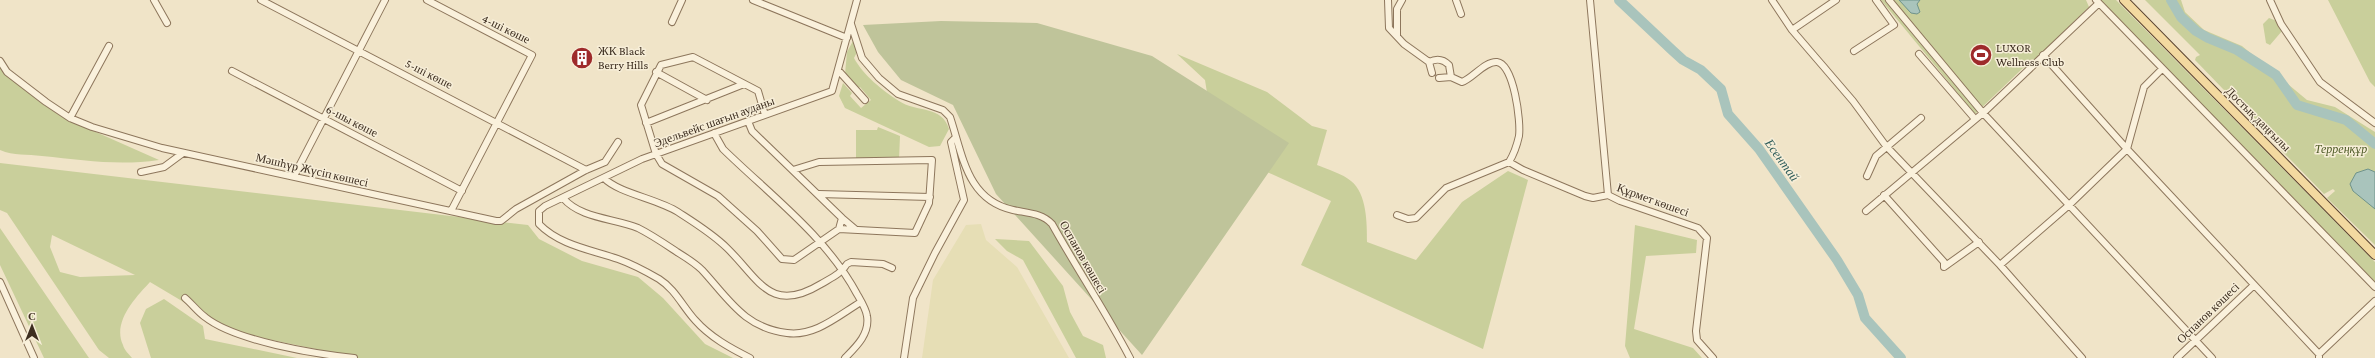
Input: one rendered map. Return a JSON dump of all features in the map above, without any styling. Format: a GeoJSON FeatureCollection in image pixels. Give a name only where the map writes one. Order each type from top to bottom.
{"type":"FeatureCollection","features":[{"type":"Feature","properties":{"kind":"main road","name":"Достық даңғылы"},"geometry":{"type":"LineString","coordinates":[[2124,0],[2375,255]]}},
{"type":"Feature","properties":{"kind":"street"},"geometry":{"type":"LineString","coordinates":[[154,0],[167,23]]}},
{"type":"Feature","properties":{"kind":"street","name":"5-ші көше"},"geometry":{"type":"LineString","coordinates":[[260,0],[498,122],[586,170]]}},
{"type":"Feature","properties":{"kind":"street"},"geometry":{"type":"LineString","coordinates":[[294,176],[385,0]]}},
{"type":"Feature","properties":{"kind":"street","name":"4-ші көше"},"geometry":{"type":"LineString","coordinates":[[427,0],[532,55],[498,122]]}},
{"type":"Feature","properties":{"kind":"street"},"geometry":{"type":"LineString","coordinates":[[672,22],[682,0]]}},
{"type":"Feature","properties":{"kind":"street"},"geometry":{"type":"LineString","coordinates":[[753,0],[847,38]]}},
{"type":"Feature","properties":{"kind":"street","name":"Эдельвейс шағын ауданы"},"geometry":{"type":"LineString","coordinates":[[750,358],[731,349],[707,331],[695,320],[668,285],[659,279],[620,259],[548,234],[539,224],[539,211],[545,206],[656,154],[832,91],[857,0]]}},
{"type":"Feature","properties":{"kind":"street"},"geometry":{"type":"LineString","coordinates":[[1388,0],[1388,28],[1404,44],[1429,62],[1432,74]]}},
{"type":"Feature","properties":{"kind":"street"},"geometry":{"type":"LineString","coordinates":[[1397,36],[1398,9],[1402,0]]}},
{"type":"Feature","properties":{"kind":"street"},"geometry":{"type":"LineString","coordinates":[[1456,0],[1461,14]]}},
{"type":"Feature","properties":{"kind":"street"},"geometry":{"type":"LineString","coordinates":[[1772,0],[1792,30],[1853,101],[1886,146],[2000,264],[2082,358]]}},
{"type":"Feature","properties":{"kind":"street"},"geometry":{"type":"LineString","coordinates":[[1792,30],[1836,0]]}},
{"type":"Feature","properties":{"kind":"street"},"geometry":{"type":"LineString","coordinates":[[1854,51],[1894,25],[1876,0]]}},
{"type":"Feature","properties":{"kind":"street"},"geometry":{"type":"LineString","coordinates":[[1889,0],[1983,113],[2068,206],[2212,358]]}},
{"type":"Feature","properties":{"kind":"street"},"geometry":{"type":"LineString","coordinates":[[2270,0],[2281,24],[2320,82],[2375,123]]}},
{"type":"Feature","properties":{"kind":"street","name":"Құрмет көшесі"},"geometry":{"type":"LineString","coordinates":[[1590,2],[1608,195],[1620,201],[1698,228],[1707,238],[1696,331],[1697,340],[1713,358]]}},
{"type":"Feature","properties":{"kind":"street"},"geometry":{"type":"LineString","coordinates":[[1866,211],[1983,113],[2097,2],[2375,287]]}},
{"type":"Feature","properties":{"kind":"street","name":"Оспанов көшесі"},"geometry":{"type":"LineString","coordinates":[[851,24],[862,58],[879,78],[898,94],[942,110],[950,118],[971,182],[983,197],[1000,208],[1046,217],[1052,224],[1130,358]]}},
{"type":"Feature","properties":{"kind":"street"},"geometry":{"type":"LineString","coordinates":[[70,118],[109,46]]}},
{"type":"Feature","properties":{"kind":"street"},"geometry":{"type":"LineString","coordinates":[[1919,54],[1975,119]]}},
{"type":"Feature","properties":{"kind":"street"},"geometry":{"type":"LineString","coordinates":[[2043,55],[2319,356],[2375,301]]}},
{"type":"Feature","properties":{"kind":"street"},"geometry":{"type":"LineString","coordinates":[[766,115],[758,91],[693,57],[661,65],[656,72],[641,105],[656,154],[666,168],[718,196],[738,212],[782,258],[794,260],[839,229],[915,233],[930,197],[932,160],[819,162],[793,170]]}},
{"type":"Feature","properties":{"kind":"street"},"geometry":{"type":"LineString","coordinates":[[1429,62],[1439,59],[1445,61],[1449,65],[1451,76]]}},
{"type":"Feature","properties":{"kind":"street","name":"Мәшhүр Жүсіп көшесі"},"geometry":{"type":"LineString","coordinates":[[0,61],[7,72],[46,102],[70,118],[99,129],[183,153],[501,221],[516,209],[586,170],[605,162],[618,142]]}},
{"type":"Feature","properties":{"kind":"street"},"geometry":{"type":"LineString","coordinates":[[1397,215],[1408,219],[1416,218],[1446,188],[1509,162],[1513,156],[1519,131],[1513,85],[1505,67],[1501,63],[1491,63],[1462,82],[1451,76],[1439,78]]}},
{"type":"Feature","properties":{"kind":"street"},"geometry":{"type":"LineString","coordinates":[[2000,264],[2068,206],[2128,149],[2144,87],[2162,69]]}},
{"type":"Feature","properties":{"kind":"street"},"geometry":{"type":"LineString","coordinates":[[838,70],[865,100]]}},
{"type":"Feature","properties":{"kind":"street","name":"6-шы көше"},"geometry":{"type":"LineString","coordinates":[[232,71],[462,191]]}},
{"type":"Feature","properties":{"kind":"street"},"geometry":{"type":"LineString","coordinates":[[656,72],[708,100]]}},
{"type":"Feature","properties":{"kind":"street"},"geometry":{"type":"LineString","coordinates":[[646,123],[708,100],[744,84]]}},
{"type":"Feature","properties":{"kind":"street"},"geometry":{"type":"LineString","coordinates":[[1867,176],[1874,160],[1886,146],[1921,118]]}},
{"type":"Feature","properties":{"kind":"street"},"geometry":{"type":"LineString","coordinates":[[748,121],[752,131],[855,230]]}},
{"type":"Feature","properties":{"kind":"street"},"geometry":{"type":"LineString","coordinates":[[451,211],[498,122]]}},
{"type":"Feature","properties":{"kind":"street"},"geometry":{"type":"LineString","coordinates":[[714,133],[722,149],[820,242],[843,271],[867,315],[865,333],[859,345],[846,358]]}},
{"type":"Feature","properties":{"kind":"street"},"geometry":{"type":"LineString","coordinates":[[904,358],[913,298],[935,253],[964,200],[951,142],[956,137]]}},
{"type":"Feature","properties":{"kind":"street"},"geometry":{"type":"LineString","coordinates":[[141,172],[164,167],[183,153]]}},
{"type":"Feature","properties":{"kind":"street"},"geometry":{"type":"LineString","coordinates":[[1509,162],[1523,170],[1585,196],[1593,198],[1608,195]]}},
{"type":"Feature","properties":{"kind":"street"},"geometry":{"type":"LineString","coordinates":[[604,178],[615,186],[653,199],[693,222],[718,240],[751,277],[771,292],[780,295],[801,294],[843,271],[846,264],[851,262],[883,264],[892,268]]}},
{"type":"Feature","properties":{"kind":"street"},"geometry":{"type":"LineString","coordinates":[[819,194],[930,197]]}},
{"type":"Feature","properties":{"kind":"street"},"geometry":{"type":"LineString","coordinates":[[1884,195],[1944,262],[1944,267],[1979,242]]}},
{"type":"Feature","properties":{"kind":"street"},"geometry":{"type":"LineString","coordinates":[[563,198],[570,206],[582,212],[627,224],[661,242],[701,269],[732,306],[763,327],[788,333],[807,332],[818,328],[861,302]]}},
{"type":"Feature","properties":{"kind":"street"},"geometry":{"type":"LineString","coordinates":[[839,229],[842,218]]}},
{"type":"Feature","properties":{"kind":"street"},"geometry":{"type":"LineString","coordinates":[[0,282],[34,358]]}},
{"type":"Feature","properties":{"kind":"street","name":"Оспанов көшесі"},"geometry":{"type":"LineString","coordinates":[[2177,358],[2254,285]]}},
{"type":"Feature","properties":{"kind":"street"},"geometry":{"type":"LineString","coordinates":[[185,298],[205,318],[221,327],[248,337],[354,358]]}},
{"type":"Feature","properties":{"kind":"shaded area"},"geometry":{"type":"Polygon","coordinates":[[[981,224],[986,240],[1017,267],[1069,358],[922,358],[933,280],[966,225],[981,224]]]}},
{"type":"Feature","properties":{"kind":"green space","name":"LUXOR Wellness Club"},"geometry":{"type":"Polygon","coordinates":[[[1881,0],[2086,0],[2089,7],[2025,69],[2023,68],[1975,114],[1881,0]]]}},
{"type":"Feature","properties":{"kind":"green space"},"geometry":{"type":"Polygon","coordinates":[[[2100,0],[2116,0],[2375,262],[2375,282],[2100,0]]]}},
{"type":"Feature","properties":{"kind":"green space","name":"Терреңқұр"},"geometry":{"type":"Polygon","coordinates":[[[2145,0],[2181,0],[2185,12],[2204,30],[2242,46],[2307,100],[2335,107],[2375,132],[2375,245],[2327,198],[2335,191],[2333,189],[2324,194],[2281,150],[2287,143],[2281,138],[2278,140],[2223,89],[2195,60],[2196,57],[2200,55],[2145,0]]]}},
{"type":"Feature","properties":{"kind":"green space"},"geometry":{"type":"Polygon","coordinates":[[[2328,0],[2375,0],[2375,87],[2370,82],[2328,0]]]}},
{"type":"Feature","properties":{"kind":"green space"},"geometry":{"type":"Polygon","coordinates":[[[2269,18],[2277,21],[2282,31],[2270,45],[2266,43],[2263,24],[2269,18]]]}},
{"type":"Feature","properties":{"kind":"green space"},"geometry":{"type":"Polygon","coordinates":[[[941,21],[1037,23],[1152,56],[1289,143],[1142,355],[996,194],[953,105],[901,80],[878,52],[863,25],[941,21]]]}},
{"type":"Feature","properties":{"kind":"green space"},"geometry":{"type":"Polygon","coordinates":[[[853,41],[857,52],[854,58],[874,82],[906,105],[928,110],[941,116],[946,121],[949,129],[940,146],[929,147],[845,108],[839,96],[843,83],[852,93],[850,96],[861,108],[871,100],[860,87],[857,89],[845,74],[847,52],[853,41]]]}},
{"type":"Feature","properties":{"kind":"green space"},"geometry":{"type":"Polygon","coordinates":[[[1177,54],[1267,92],[1312,126],[1327,130],[1317,165],[1344,176],[1351,181],[1360,193],[1365,209],[1367,242],[1416,260],[1462,202],[1508,171],[1528,180],[1483,349],[1301,265],[1331,201],[1243,161],[1221,182],[1205,80],[1177,54]]]}},
{"type":"Feature","properties":{"kind":"green space"},"geometry":{"type":"Polygon","coordinates":[[[0,66],[5,73],[40,102],[62,117],[159,160],[144,162],[100,162],[15,154],[0,150],[0,66]]]}},
{"type":"Feature","properties":{"kind":"green space"},"geometry":{"type":"Polygon","coordinates":[[[878,127],[900,136],[899,160],[856,161],[856,130],[877,130],[878,127]]]}},
{"type":"Feature","properties":{"kind":"green space"},"geometry":{"type":"Polygon","coordinates":[[[0,163],[528,225],[539,239],[582,261],[638,277],[663,298],[705,344],[733,358],[340,358],[340,354],[234,332],[150,282],[132,302],[123,319],[120,336],[125,350],[132,358],[109,358],[99,350],[7,213],[0,210],[0,163]],[[52,235],[50,247],[60,272],[80,277],[135,275],[52,235]]]}},
{"type":"Feature","properties":{"kind":"green space"},"geometry":{"type":"Polygon","coordinates":[[[1635,225],[1697,240],[1696,253],[1646,256],[1634,329],[1693,348],[1702,358],[1630,358],[1625,346],[1635,225]]]}},
{"type":"Feature","properties":{"kind":"green space"},"geometry":{"type":"Polygon","coordinates":[[[0,228],[89,358],[44,358],[0,265],[0,228]]]}},
{"type":"Feature","properties":{"kind":"green space"},"geometry":{"type":"Polygon","coordinates":[[[995,239],[1029,241],[1063,286],[1070,312],[1083,336],[1103,345],[1106,358],[1076,358],[1023,260],[1007,251],[995,239]]]}},
{"type":"Feature","properties":{"kind":"green space"},"geometry":{"type":"Polygon","coordinates":[[[164,299],[203,326],[205,339],[297,358],[151,358],[140,323],[146,309],[164,299]]]}},
{"type":"Feature","properties":{"kind":"water"},"geometry":{"type":"Polygon","coordinates":[[[1899,0],[1920,0],[1917,4],[1920,12],[1917,14],[1911,13],[1899,0]]]}},
{"type":"Feature","properties":{"kind":"water"},"geometry":{"type":"Polygon","coordinates":[[[2368,169],[2375,172],[2375,209],[2353,191],[2350,184],[2356,173],[2368,169]]]}},
{"type":"Feature","properties":{"kind":"waterway","name":"Есентай"},"geometry":{"type":"LineString","coordinates":[[1619,0],[1683,60],[1701,70],[1721,89],[1728,114],[1759,149],[1837,260],[1858,295],[1865,318],[1901,358]]}},
{"type":"Feature","properties":{"kind":"waterway"},"geometry":{"type":"LineString","coordinates":[[2171,0],[2181,17],[2196,31],[2208,38],[2237,50],[2276,75],[2297,105],[2346,120],[2375,144]]}},
{"type":"Feature","properties":{"kind":"place","name":"LUXOR Wellness Club"},"geometry":{"type":"Point","coordinates":[1981,55]}},
{"type":"Feature","properties":{"kind":"place","name":"ЖК Black Berry Hills"},"geometry":{"type":"Point","coordinates":[582,58]}}]}
